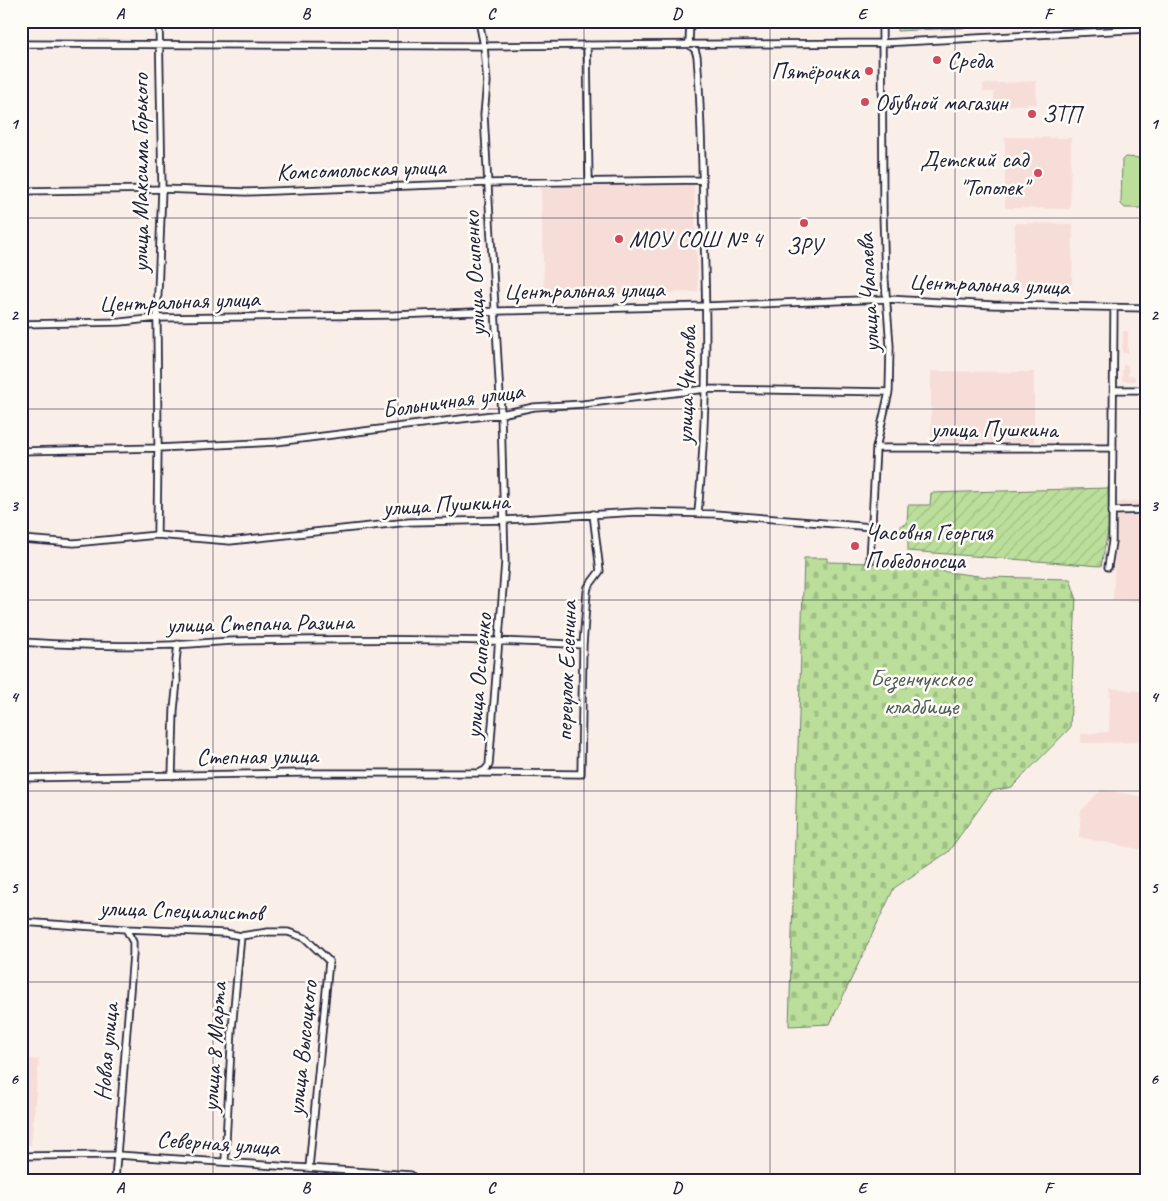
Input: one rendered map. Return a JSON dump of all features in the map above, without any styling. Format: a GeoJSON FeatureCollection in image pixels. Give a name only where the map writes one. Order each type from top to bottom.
{"type":"FeatureCollection","features":[{"type":"Feature","properties":{"kind":"street","name":"улица Максима Горького"},"geometry":{"type":"LineString","coordinates":[[157,535],[157,318],[162,189],[159,21]]}},
{"type":"Feature","properties":{"kind":"street","name":"улица Осипенко"},"geometry":{"type":"LineString","coordinates":[[479,21],[484,46],[487,82],[484,115],[501,414],[505,562],[490,765],[479,773]]}},
{"type":"Feature","properties":{"kind":"street","name":"улица Чкалова"},"geometry":{"type":"LineString","coordinates":[[690,21],[689,44],[695,50],[697,56],[702,115],[707,306],[706,389],[698,513]]}},
{"type":"Feature","properties":{"kind":"street","name":"улица Чапаева"},"geometry":{"type":"LineString","coordinates":[[870,561],[876,448],[889,392],[890,346],[885,280],[883,213],[882,21]]}},
{"type":"Feature","properties":{"kind":"street"},"geometry":{"type":"LineString","coordinates":[[21,44],[484,46],[882,43],[1147,29]]}},
{"type":"Feature","properties":{"kind":"street"},"geometry":{"type":"LineString","coordinates":[[587,45],[589,181]]}},
{"type":"Feature","properties":{"kind":"street","name":"Комсомольская улица"},"geometry":{"type":"LineString","coordinates":[[21,191],[162,189],[246,192],[487,183],[703,180]]}},
{"type":"Feature","properties":{"kind":"street","name":"Центральная улица"},"geometry":{"type":"LineString","coordinates":[[21,324],[121,322],[157,318],[394,315],[887,299],[993,305],[1147,308]]}},
{"type":"Feature","properties":{"kind":"street"},"geometry":{"type":"LineString","coordinates":[[1108,567],[1112,542],[1114,308]]}},
{"type":"Feature","properties":{"kind":"street","name":"Больничная улица"},"geometry":{"type":"LineString","coordinates":[[21,451],[158,448],[276,442],[501,414],[534,408],[584,404],[706,389],[889,392]]}},
{"type":"Feature","properties":{"kind":"street"},"geometry":{"type":"LineString","coordinates":[[1114,390],[1147,390]]}},
{"type":"Feature","properties":{"kind":"street","name":"улица Пушкина"},"geometry":{"type":"LineString","coordinates":[[876,448],[1113,448]]}},
{"type":"Feature","properties":{"kind":"street"},"geometry":{"type":"LineString","coordinates":[[1112,512],[1147,510]]}},
{"type":"Feature","properties":{"kind":"street","name":"улица Пушкина"},"geometry":{"type":"LineString","coordinates":[[21,539],[74,543],[157,535],[230,541],[409,522],[504,520],[637,512],[698,513],[872,527]]}},
{"type":"Feature","properties":{"kind":"street","name":"переулок Есенина"},"geometry":{"type":"LineString","coordinates":[[581,774],[583,645],[588,587],[600,571],[593,514]]}},
{"type":"Feature","properties":{"kind":"street","name":"улица Степана Разина"},"geometry":{"type":"LineString","coordinates":[[21,642],[78,646],[230,641],[499,640],[583,645]]}},
{"type":"Feature","properties":{"kind":"street"},"geometry":{"type":"LineString","coordinates":[[172,776],[178,644]]}},
{"type":"Feature","properties":{"kind":"street","name":"Степная улица"},"geometry":{"type":"LineString","coordinates":[[21,778],[302,773],[581,774]]}},
{"type":"Feature","properties":{"kind":"street","name":"улица Специалистов"},"geometry":{"type":"LineString","coordinates":[[21,922],[225,933],[241,936],[268,932],[288,932],[305,938],[329,961]]}},
{"type":"Feature","properties":{"kind":"street","name":"Новая улица"},"geometry":{"type":"LineString","coordinates":[[115,1180],[133,954],[133,942],[126,929]]}},
{"type":"Feature","properties":{"kind":"street","name":"улица 8 Марта"},"geometry":{"type":"LineString","coordinates":[[225,1161],[232,1029],[241,936]]}},
{"type":"Feature","properties":{"kind":"street","name":"улица Высоцкого"},"geometry":{"type":"LineString","coordinates":[[309,1168],[329,961]]}},
{"type":"Feature","properties":{"kind":"street","name":"Северная улица"},"geometry":{"type":"LineString","coordinates":[[21,1156],[117,1155],[411,1175]]}},
{"type":"Feature","properties":{"kind":"shaded area"},"geometry":{"type":"Polygon","coordinates":[[[1036,81],[1037,104],[994,106],[994,92],[983,92],[983,84],[1036,81]]]}},
{"type":"Feature","properties":{"kind":"shaded area","name":"Детский сад \"Тополек\""},"geometry":{"type":"Polygon","coordinates":[[[1005,137],[1071,138],[1070,209],[1005,208],[1005,137]]]}},
{"type":"Feature","properties":{"kind":"shaded area","name":"МОУ СОШ № 4"},"geometry":{"type":"Polygon","coordinates":[[[694,183],[698,292],[544,296],[541,186],[694,183]]]}},
{"type":"Feature","properties":{"kind":"shaded area"},"geometry":{"type":"Polygon","coordinates":[[[1015,223],[1073,224],[1072,288],[1013,287],[1015,223]]]}},
{"type":"Feature","properties":{"kind":"shaded area"},"geometry":{"type":"Polygon","coordinates":[[[1123,331],[1128,331],[1128,353],[1122,353],[1123,331]]]}},
{"type":"Feature","properties":{"kind":"shaded area"},"geometry":{"type":"Polygon","coordinates":[[[1123,365],[1128,365],[1128,376],[1135,376],[1135,381],[1122,381],[1123,365]]]}},
{"type":"Feature","properties":{"kind":"shaded area"},"geometry":{"type":"Polygon","coordinates":[[[931,371],[1034,372],[1034,442],[931,441],[931,371]]]}},
{"type":"Feature","properties":{"kind":"shaded area"},"geometry":{"type":"Polygon","coordinates":[[[1147,500],[1147,602],[1113,600],[1117,502],[1147,500]]]}},
{"type":"Feature","properties":{"kind":"shaded area"},"geometry":{"type":"Polygon","coordinates":[[[1110,688],[1147,692],[1147,742],[1081,743],[1081,734],[1109,732],[1110,688]]]}},
{"type":"Feature","properties":{"kind":"shaded area"},"geometry":{"type":"Polygon","coordinates":[[[1102,789],[1147,798],[1147,851],[1079,837],[1081,811],[1102,789]]]}},
{"type":"Feature","properties":{"kind":"shaded area"},"geometry":{"type":"Polygon","coordinates":[[[21,1016],[28,1016],[25,1058],[39,1060],[31,1145],[21,1145],[21,1016]]]}},
{"type":"Feature","properties":{"kind":"green space"},"geometry":{"type":"Polygon","coordinates":[[[897,21],[977,21],[978,27],[897,31],[897,21]]]}},
{"type":"Feature","properties":{"kind":"green space"},"geometry":{"type":"Polygon","coordinates":[[[1125,157],[1142,158],[1145,161],[1145,204],[1143,208],[1125,208],[1121,204],[1122,160],[1125,157]]]}},
{"type":"Feature","properties":{"kind":"green space"},"geometry":{"type":"Polygon","coordinates":[[[1108,488],[1109,527],[1101,566],[908,551],[908,539],[900,538],[901,525],[907,524],[908,505],[930,505],[931,493],[1108,488]]]}},
{"type":"Feature","properties":{"kind":"green space","name":"Безенчукское кладбище"},"geometry":{"type":"Polygon","coordinates":[[[804,558],[827,558],[827,562],[875,563],[987,577],[1070,579],[1076,597],[1070,728],[1012,787],[992,791],[948,852],[894,888],[830,1024],[789,1026],[804,558]]]}},
{"type":"Feature","properties":{"kind":"place","name":"Среда"},"geometry":{"type":"Point","coordinates":[937,60]}},
{"type":"Feature","properties":{"kind":"place","name":"Пятёрочка"},"geometry":{"type":"Point","coordinates":[869,71]}},
{"type":"Feature","properties":{"kind":"place","name":"Обувной магазин"},"geometry":{"type":"Point","coordinates":[865,102]}},
{"type":"Feature","properties":{"kind":"place","name":"ЗТП"},"geometry":{"type":"Point","coordinates":[1032,114]}},
{"type":"Feature","properties":{"kind":"place","name":"Детский сад \"Тополек\""},"geometry":{"type":"Point","coordinates":[1038,173]}},
{"type":"Feature","properties":{"kind":"place","name":"ЗРУ"},"geometry":{"type":"Point","coordinates":[804,223]}},
{"type":"Feature","properties":{"kind":"place","name":"МОУ СОШ № 4"},"geometry":{"type":"Point","coordinates":[619,239]}},
{"type":"Feature","properties":{"kind":"place","name":"Часовня Георгия Победоносца"},"geometry":{"type":"Point","coordinates":[855,546]}}]}
